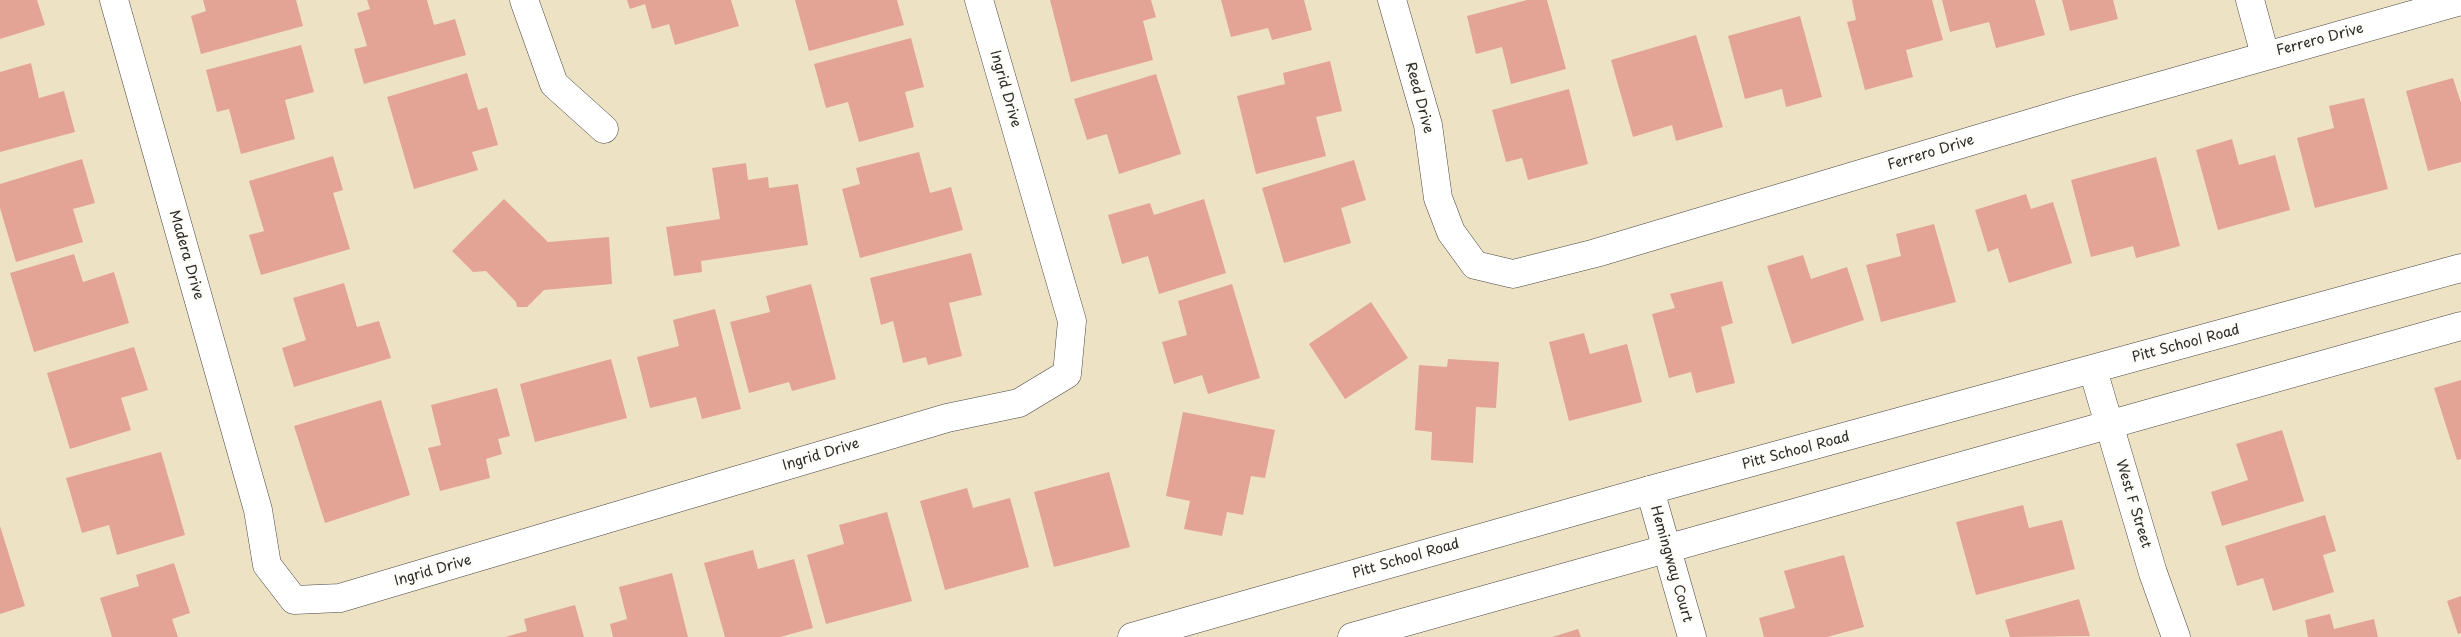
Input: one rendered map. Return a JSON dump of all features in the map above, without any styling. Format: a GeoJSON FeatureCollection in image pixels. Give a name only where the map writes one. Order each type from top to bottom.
{"type":"FeatureCollection","features":[{"type":"Feature","properties":{"kind":"street","name":"Madera Drive"},"geometry":{"type":"LineString","coordinates":[[114,0],[258,510]]}},
{"type":"Feature","properties":{"kind":"street"},"geometry":{"type":"LineString","coordinates":[[524,0],[554,84],[604,128]]}},
{"type":"Feature","properties":{"kind":"street","name":"Ingrid Drive"},"geometry":{"type":"LineString","coordinates":[[258,510],[266,565],[294,600],[340,598],[947,418],[1019,403],[1067,374],[1072,321],[980,0]]}},
{"type":"Feature","properties":{"kind":"street","name":"Reed Drive"},"geometry":{"type":"LineString","coordinates":[[1392,0],[1428,125],[1438,198]]}},
{"type":"Feature","properties":{"kind":"street"},"geometry":{"type":"LineString","coordinates":[[2250,0],[2265,56]]}},
{"type":"Feature","properties":{"kind":"street","name":"Ferrero Drive"},"geometry":{"type":"LineString","coordinates":[[1438,198],[1451,232],[1475,265],[1513,274],[1596,253],[2075,110],[2461,1]]}},
{"type":"Feature","properties":{"kind":"street","name":"Pitt School Road"},"geometry":{"type":"LineString","coordinates":[[1132,637],[1191,629],[1650,490],[2461,268]]}},
{"type":"Feature","properties":{"kind":"street"},"geometry":{"type":"LineString","coordinates":[[1352,637],[2461,326]]}},
{"type":"Feature","properties":{"kind":"street","name":"West F Street"},"geometry":{"type":"LineString","coordinates":[[2093,370],[2153,573],[2176,637]]}},
{"type":"Feature","properties":{"kind":"street","name":"Hemingway Court"},"geometry":{"type":"LineString","coordinates":[[1650,490],[1692,637]]}},
{"type":"Feature","properties":{"kind":"building"},"geometry":{"type":"Polygon","coordinates":[[[0,0],[37,0],[45,25],[0,39],[0,0]]]}},
{"type":"Feature","properties":{"kind":"building"},"geometry":{"type":"Polygon","coordinates":[[[203,0],[296,0],[303,26],[201,54],[191,16],[206,11],[203,0]]]}},
{"type":"Feature","properties":{"kind":"building"},"geometry":{"type":"Polygon","coordinates":[[[367,0],[427,0],[434,25],[455,19],[466,55],[364,84],[354,49],[367,46],[357,13],[370,9],[367,0]]]}},
{"type":"Feature","properties":{"kind":"building"},"geometry":{"type":"Polygon","coordinates":[[[627,0],[731,0],[739,26],[675,45],[669,24],[652,29],[645,4],[630,9],[627,0]]]}},
{"type":"Feature","properties":{"kind":"building"},"geometry":{"type":"Polygon","coordinates":[[[795,0],[897,0],[904,25],[809,51],[795,0]]]}},
{"type":"Feature","properties":{"kind":"building"},"geometry":{"type":"Polygon","coordinates":[[[1050,0],[1151,0],[1156,17],[1143,21],[1153,60],[1071,82],[1050,0]]]}},
{"type":"Feature","properties":{"kind":"building"},"geometry":{"type":"Polygon","coordinates":[[[1221,0],[1304,0],[1312,30],[1272,40],[1268,28],[1231,37],[1221,0]]]}},
{"type":"Feature","properties":{"kind":"building"},"geometry":{"type":"Polygon","coordinates":[[[1527,0],[1547,0],[1566,69],[1511,84],[1502,47],[1476,54],[1467,16],[1527,0]]]}},
{"type":"Feature","properties":{"kind":"building"},"geometry":{"type":"Polygon","coordinates":[[[1852,0],[1932,0],[1943,40],[1906,50],[1913,77],[1865,90],[1847,22],[1856,20],[1852,0]]]}},
{"type":"Feature","properties":{"kind":"building"},"geometry":{"type":"Polygon","coordinates":[[[1942,0],[2035,0],[2045,35],[1996,48],[1989,22],[1950,32],[1942,0]]]}},
{"type":"Feature","properties":{"kind":"building"},"geometry":{"type":"Polygon","coordinates":[[[2062,0],[2113,0],[2118,19],[2070,31],[2062,0]]]}},
{"type":"Feature","properties":{"kind":"building"},"geometry":{"type":"Polygon","coordinates":[[[1800,16],[1822,97],[1786,107],[1782,89],[1745,99],[1728,36],[1800,16]]]}},
{"type":"Feature","properties":{"kind":"building"},"geometry":{"type":"Polygon","coordinates":[[[1696,35],[1723,127],[1676,141],[1672,125],[1633,137],[1611,60],[1696,35]]]}},
{"type":"Feature","properties":{"kind":"building"},"geometry":{"type":"Polygon","coordinates":[[[911,38],[924,87],[905,92],[914,127],[859,142],[848,102],[826,108],[814,64],[911,38]]]}},
{"type":"Feature","properties":{"kind":"building"},"geometry":{"type":"Polygon","coordinates":[[[301,45],[314,92],[285,100],[295,139],[241,154],[229,109],[217,112],[206,70],[301,45]]]}},
{"type":"Feature","properties":{"kind":"building"},"geometry":{"type":"Polygon","coordinates":[[[1330,61],[1342,111],[1316,117],[1326,156],[1256,174],[1237,96],[1285,84],[1283,73],[1330,61]]]}},
{"type":"Feature","properties":{"kind":"building"},"geometry":{"type":"Polygon","coordinates":[[[31,63],[39,98],[64,91],[75,132],[0,152],[0,72],[31,63]]]}},
{"type":"Feature","properties":{"kind":"building"},"geometry":{"type":"Polygon","coordinates":[[[467,73],[478,110],[487,107],[498,145],[472,152],[478,170],[414,189],[387,97],[467,73]]]}},
{"type":"Feature","properties":{"kind":"building"},"geometry":{"type":"Polygon","coordinates":[[[1156,74],[1181,154],[1119,174],[1107,134],[1087,140],[1074,99],[1156,74]]]}},
{"type":"Feature","properties":{"kind":"building"},"geometry":{"type":"Polygon","coordinates":[[[2453,78],[2461,103],[2461,162],[2428,171],[2406,91],[2453,78]]]}},
{"type":"Feature","properties":{"kind":"building"},"geometry":{"type":"Polygon","coordinates":[[[1569,89],[1588,164],[1528,180],[1522,158],[1506,162],[1492,110],[1569,89]]]}},
{"type":"Feature","properties":{"kind":"building"},"geometry":{"type":"Polygon","coordinates":[[[2364,98],[2388,189],[2315,208],[2297,138],[2334,128],[2329,106],[2364,98]]]}},
{"type":"Feature","properties":{"kind":"building"},"geometry":{"type":"Polygon","coordinates":[[[2232,139],[2239,165],[2275,155],[2290,210],[2218,230],[2196,150],[2232,139]]]}},
{"type":"Feature","properties":{"kind":"building"},"geometry":{"type":"Polygon","coordinates":[[[919,152],[930,193],[951,187],[963,230],[860,258],[842,189],[860,184],[856,168],[919,152]]]}},
{"type":"Feature","properties":{"kind":"building"},"geometry":{"type":"Polygon","coordinates":[[[333,156],[343,190],[333,193],[350,249],[261,275],[249,235],[264,231],[249,181],[333,156]]]}},
{"type":"Feature","properties":{"kind":"building"},"geometry":{"type":"Polygon","coordinates":[[[2156,157],[2180,246],[2136,258],[2133,246],[2091,257],[2071,180],[2156,157]]]}},
{"type":"Feature","properties":{"kind":"building"},"geometry":{"type":"Polygon","coordinates":[[[82,159],[95,203],[73,209],[83,242],[16,262],[0,208],[0,184],[82,159]]]}},
{"type":"Feature","properties":{"kind":"building"},"geometry":{"type":"Polygon","coordinates":[[[1354,160],[1366,200],[1341,208],[1351,243],[1284,263],[1262,188],[1354,160]]]}},
{"type":"Feature","properties":{"kind":"building"},"geometry":{"type":"Polygon","coordinates":[[[746,163],[748,180],[768,177],[769,188],[798,184],[808,245],[701,261],[702,272],[674,276],[666,227],[720,219],[712,168],[746,163]]]}},
{"type":"Feature","properties":{"kind":"building"},"geometry":{"type":"Polygon","coordinates":[[[2026,194],[2031,209],[2053,202],[2072,263],[2009,283],[1998,248],[1988,252],[1975,210],[2026,194]]]}},
{"type":"Feature","properties":{"kind":"building"},"geometry":{"type":"Polygon","coordinates":[[[504,199],[548,242],[609,237],[612,284],[544,290],[527,307],[517,307],[516,302],[486,271],[473,272],[452,251],[504,199]]]}},
{"type":"Feature","properties":{"kind":"building"},"geometry":{"type":"Polygon","coordinates":[[[1204,199],[1226,273],[1159,294],[1148,256],[1122,264],[1108,215],[1150,203],[1154,215],[1204,199]]]}},
{"type":"Feature","properties":{"kind":"building"},"geometry":{"type":"Polygon","coordinates":[[[1934,224],[1956,302],[1881,322],[1866,265],[1901,256],[1896,234],[1934,224]]]}},
{"type":"Feature","properties":{"kind":"building"},"geometry":{"type":"Polygon","coordinates":[[[971,253],[982,295],[949,303],[962,356],[928,365],[926,357],[903,363],[893,321],[881,325],[870,278],[971,253]]]}},
{"type":"Feature","properties":{"kind":"building"},"geometry":{"type":"Polygon","coordinates":[[[74,254],[83,282],[114,272],[129,323],[34,352],[10,273],[74,254]]]}},
{"type":"Feature","properties":{"kind":"building"},"geometry":{"type":"Polygon","coordinates":[[[1803,255],[1811,279],[1847,267],[1864,320],[1792,344],[1767,266],[1803,255]]]}},
{"type":"Feature","properties":{"kind":"building"},"geometry":{"type":"Polygon","coordinates":[[[1722,281],[1733,323],[1721,327],[1735,383],[1696,393],[1691,372],[1669,378],[1652,314],[1675,308],[1670,294],[1722,281]]]}},
{"type":"Feature","properties":{"kind":"building"},"geometry":{"type":"Polygon","coordinates":[[[344,283],[357,327],[379,321],[391,358],[294,387],[282,348],[306,340],[293,298],[344,283]]]}},
{"type":"Feature","properties":{"kind":"building"},"geometry":{"type":"Polygon","coordinates":[[[811,284],[836,379],[792,391],[789,382],[749,393],[730,322],[770,312],[766,296],[811,284]]]}},
{"type":"Feature","properties":{"kind":"building"},"geometry":{"type":"Polygon","coordinates":[[[1232,284],[1260,378],[1208,394],[1202,375],[1174,384],[1162,342],[1187,335],[1178,301],[1232,284]]]}},
{"type":"Feature","properties":{"kind":"building"},"geometry":{"type":"Polygon","coordinates":[[[1371,302],[1408,358],[1345,399],[1309,344],[1371,302]]]}},
{"type":"Feature","properties":{"kind":"building"},"geometry":{"type":"Polygon","coordinates":[[[715,309],[741,409],[702,419],[696,397],[650,408],[637,357],[679,346],[673,320],[715,309]]]}},
{"type":"Feature","properties":{"kind":"building"},"geometry":{"type":"Polygon","coordinates":[[[1584,333],[1590,354],[1627,344],[1642,402],[1569,421],[1549,342],[1584,333]]]}},
{"type":"Feature","properties":{"kind":"building"},"geometry":{"type":"Polygon","coordinates":[[[134,347],[148,390],[121,398],[131,430],[70,449],[47,373],[134,347]]]}},
{"type":"Feature","properties":{"kind":"building"},"geometry":{"type":"Polygon","coordinates":[[[611,359],[627,418],[535,442],[520,384],[611,359]]]}},
{"type":"Feature","properties":{"kind":"building"},"geometry":{"type":"Polygon","coordinates":[[[1448,359],[1499,362],[1496,408],[1476,407],[1473,463],[1431,460],[1432,432],[1415,430],[1419,365],[1447,367],[1448,359]]]}},
{"type":"Feature","properties":{"kind":"building"},"geometry":{"type":"Polygon","coordinates":[[[2461,380],[2461,459],[2457,460],[2434,388],[2461,380]]]}},
{"type":"Feature","properties":{"kind":"building"},"geometry":{"type":"Polygon","coordinates":[[[497,388],[510,436],[498,439],[502,454],[486,459],[490,478],[440,491],[428,448],[441,445],[431,405],[497,388]]]}},
{"type":"Feature","properties":{"kind":"building"},"geometry":{"type":"Polygon","coordinates":[[[381,400],[410,495],[325,523],[294,426],[381,400]]]}},
{"type":"Feature","properties":{"kind":"building"},"geometry":{"type":"Polygon","coordinates":[[[1183,412],[1275,430],[1265,478],[1251,476],[1243,515],[1227,512],[1222,536],[1184,529],[1190,501],[1166,496],[1183,412]]]}},
{"type":"Feature","properties":{"kind":"building"},"geometry":{"type":"Polygon","coordinates":[[[2282,430],[2304,501],[2222,526],[2211,492],[2248,480],[2236,444],[2282,430]]]}},
{"type":"Feature","properties":{"kind":"building"},"geometry":{"type":"Polygon","coordinates":[[[161,452],[185,535],[117,555],[109,525],[82,533],[66,478],[161,452]]]}},
{"type":"Feature","properties":{"kind":"building"},"geometry":{"type":"Polygon","coordinates":[[[1109,472],[1130,547],[1054,567],[1034,492],[1109,472]]]}},
{"type":"Feature","properties":{"kind":"building"},"geometry":{"type":"Polygon","coordinates":[[[967,488],[973,508],[1010,498],[1029,567],[945,590],[920,501],[967,488]]]}},
{"type":"Feature","properties":{"kind":"building"},"geometry":{"type":"Polygon","coordinates":[[[2023,505],[2029,528],[2062,520],[2075,569],[1976,595],[1956,522],[2023,505]]]}},
{"type":"Feature","properties":{"kind":"building"},"geometry":{"type":"Polygon","coordinates":[[[887,512],[912,601],[826,624],[807,555],[844,544],[839,525],[887,512]]]}},
{"type":"Feature","properties":{"kind":"building"},"geometry":{"type":"Polygon","coordinates":[[[2325,515],[2336,551],[2323,555],[2334,592],[2273,611],[2263,578],[2237,586],[2225,546],[2325,515]]]}},
{"type":"Feature","properties":{"kind":"building"},"geometry":{"type":"Polygon","coordinates":[[[0,526],[25,606],[0,614],[0,526]]]}},
{"type":"Feature","properties":{"kind":"building"},"geometry":{"type":"Polygon","coordinates":[[[753,550],[758,569],[794,559],[813,628],[780,637],[725,637],[704,563],[753,550]]]}},
{"type":"Feature","properties":{"kind":"building"},"geometry":{"type":"Polygon","coordinates":[[[1844,555],[1864,627],[1827,637],[1764,637],[1759,618],[1795,608],[1784,571],[1844,555]]]}},
{"type":"Feature","properties":{"kind":"building"},"geometry":{"type":"Polygon","coordinates":[[[174,563],[190,613],[172,619],[178,637],[112,637],[100,598],[139,586],[136,575],[174,563]]]}},
{"type":"Feature","properties":{"kind":"building"},"geometry":{"type":"Polygon","coordinates":[[[672,573],[688,637],[613,637],[610,624],[627,619],[619,587],[672,573]]]}},
{"type":"Feature","properties":{"kind":"building"},"geometry":{"type":"Polygon","coordinates":[[[2461,596],[2461,633],[2458,634],[2447,601],[2461,596]]]}},
{"type":"Feature","properties":{"kind":"building"},"geometry":{"type":"Polygon","coordinates":[[[2079,599],[2090,636],[2010,637],[2005,620],[2079,599]]]}},
{"type":"Feature","properties":{"kind":"building"},"geometry":{"type":"Polygon","coordinates":[[[575,605],[584,637],[505,637],[527,631],[524,619],[575,605]]]}},
{"type":"Feature","properties":{"kind":"building"},"geometry":{"type":"Polygon","coordinates":[[[2330,614],[2334,629],[2374,619],[2378,637],[2308,637],[2305,620],[2330,614]]]}},
{"type":"Feature","properties":{"kind":"building"},"geometry":{"type":"Polygon","coordinates":[[[1578,629],[1581,637],[1552,637],[1578,629]]]}}]}
